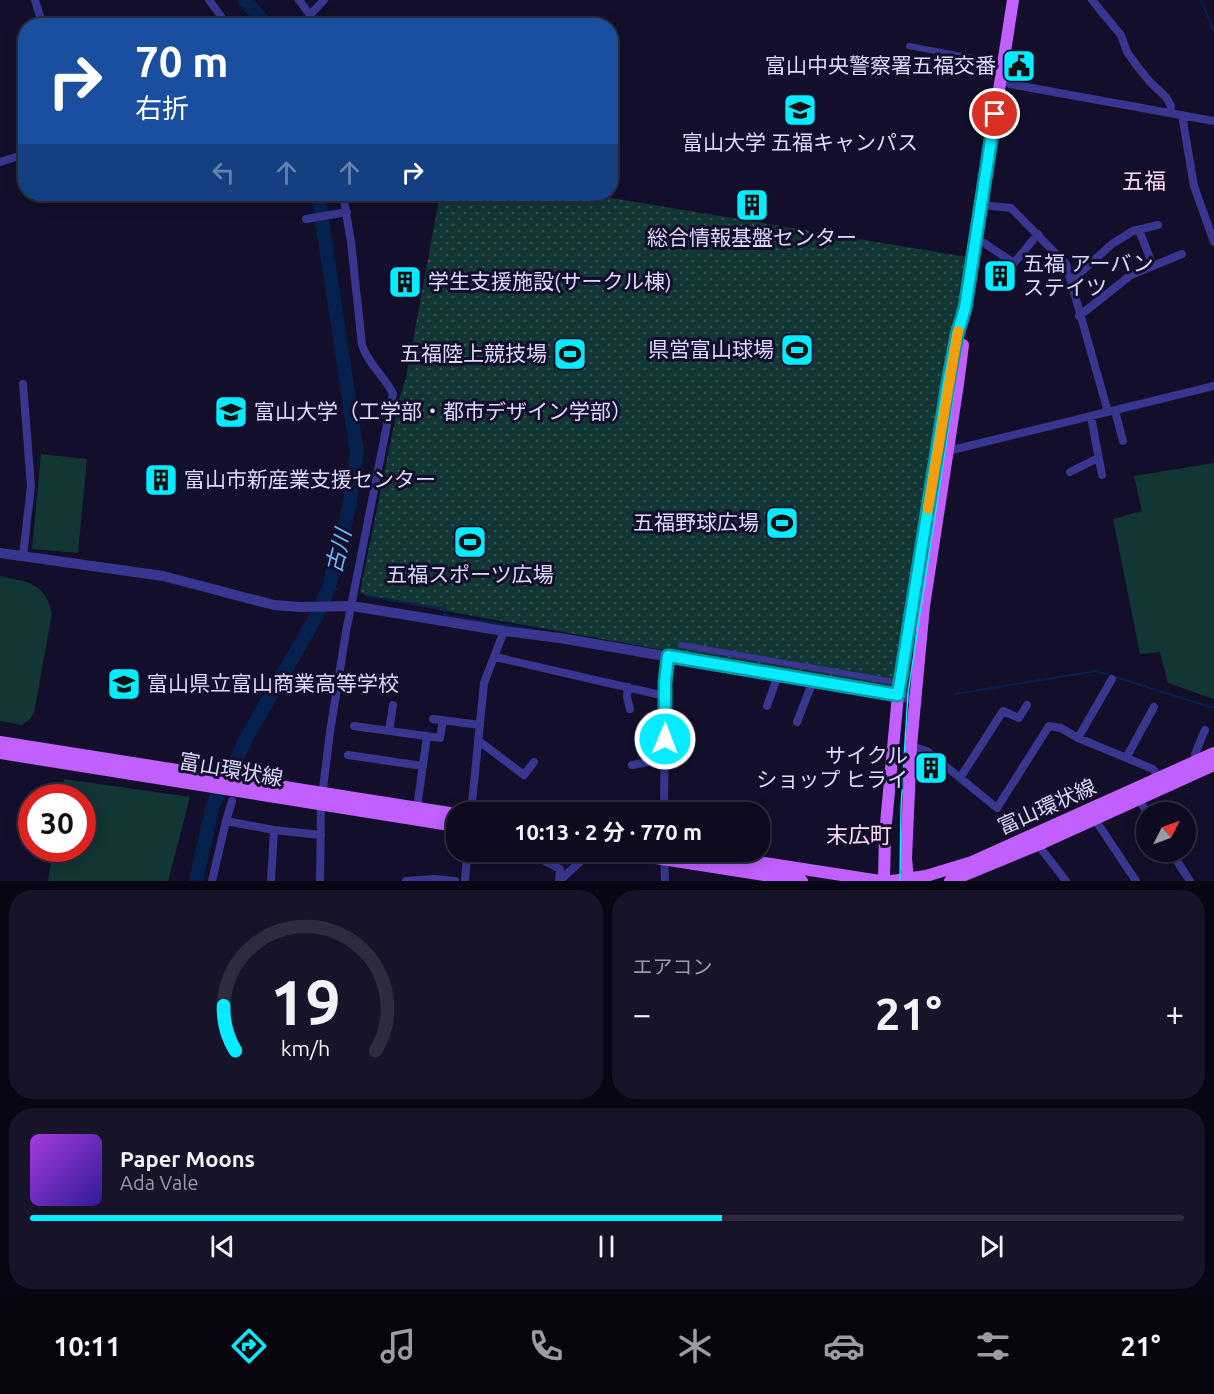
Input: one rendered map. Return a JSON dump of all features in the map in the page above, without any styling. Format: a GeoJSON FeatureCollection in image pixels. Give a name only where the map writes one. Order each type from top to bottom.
{"type":"FeatureCollection","features":[{"type":"Feature","properties":{"kind":"main road"},"geometry":{"type":"LineString","coordinates":[[908,880],[906,858],[912,746],[925,594],[958,384],[965,308],[1013,0]]}},
{"type":"Feature","properties":{"kind":"main road"},"geometry":{"type":"LineString","coordinates":[[754,862],[882,881],[898,695],[948,383],[957,335],[965,308]]}},
{"type":"Feature","properties":{"kind":"main road","name":"富山環状線"},"geometry":{"type":"LineString","coordinates":[[0,742],[207,780],[235,791],[446,812]]}},
{"type":"Feature","properties":{"kind":"main road","name":"富山環状線"},"geometry":{"type":"LineString","coordinates":[[0,753],[207,780]]}},
{"type":"Feature","properties":{"kind":"main road","name":"富山環状線"},"geometry":{"type":"LineString","coordinates":[[1162,783],[1214,753]]}},
{"type":"Feature","properties":{"kind":"main road","name":"富山環状線"},"geometry":{"type":"LineString","coordinates":[[950,881],[1091,814],[1162,783],[1214,765]]}},
{"type":"Feature","properties":{"kind":"main road","name":"富山環状線"},"geometry":{"type":"LineString","coordinates":[[322,800],[446,824]]}},
{"type":"Feature","properties":{"kind":"main road","name":"富山環状線"},"geometry":{"type":"LineString","coordinates":[[892,881],[908,880],[950,870],[1038,839]]}},
{"type":"Feature","properties":{"kind":"main road"},"geometry":{"type":"LineString","coordinates":[[697,862],[802,881]]}},
{"type":"Feature","properties":{"kind":"street"},"geometry":{"type":"LineString","coordinates":[[35,0],[41,18]]}},
{"type":"Feature","properties":{"kind":"street"},"geometry":{"type":"LineString","coordinates":[[209,0],[222,18]]}},
{"type":"Feature","properties":{"kind":"street"},"geometry":{"type":"LineString","coordinates":[[299,0],[311,18]]}},
{"type":"Feature","properties":{"kind":"street"},"geometry":{"type":"LineString","coordinates":[[310,15],[324,0]]}},
{"type":"Feature","properties":{"kind":"street"},"geometry":{"type":"LineString","coordinates":[[1092,0],[1121,35],[1127,52],[1137,66],[1166,97],[1171,106],[1170,113]]}},
{"type":"Feature","properties":{"kind":"street"},"geometry":{"type":"LineString","coordinates":[[909,46],[990,61],[994,59]]}},
{"type":"Feature","properties":{"kind":"street"},"geometry":{"type":"LineString","coordinates":[[1001,78],[1010,84],[1214,121]]}},
{"type":"Feature","properties":{"kind":"street"},"geometry":{"type":"LineString","coordinates":[[1182,115],[1194,186],[1214,242]]}},
{"type":"Feature","properties":{"kind":"street"},"geometry":{"type":"LineString","coordinates":[[0,162],[18,156]]}},
{"type":"Feature","properties":{"kind":"street"},"geometry":{"type":"LineString","coordinates":[[320,881],[322,800],[348,606],[393,394],[389,385],[366,358],[362,345],[343,201]]}},
{"type":"Feature","properties":{"kind":"street"},"geometry":{"type":"LineString","coordinates":[[982,205],[1011,208],[1066,264],[1072,280],[1079,316],[1123,441]]}},
{"type":"Feature","properties":{"kind":"street"},"geometry":{"type":"LineString","coordinates":[[306,219],[344,213]]}},
{"type":"Feature","properties":{"kind":"street"},"geometry":{"type":"LineString","coordinates":[[1072,280],[1112,244],[1139,230],[1158,225]]}},
{"type":"Feature","properties":{"kind":"street"},"geometry":{"type":"LineString","coordinates":[[1139,230],[1153,266]]}},
{"type":"Feature","properties":{"kind":"street"},"geometry":{"type":"LineString","coordinates":[[975,246],[984,243],[1014,263],[1038,234]]}},
{"type":"Feature","properties":{"kind":"street"},"geometry":{"type":"LineString","coordinates":[[1079,316],[1131,275],[1182,254]]}},
{"type":"Feature","properties":{"kind":"street"},"geometry":{"type":"LineString","coordinates":[[23,384],[31,486],[23,556]]}},
{"type":"Feature","properties":{"kind":"street"},"geometry":{"type":"LineString","coordinates":[[948,452],[1214,386]]}},
{"type":"Feature","properties":{"kind":"street"},"geometry":{"type":"LineString","coordinates":[[1091,417],[1101,475]]}},
{"type":"Feature","properties":{"kind":"street"},"geometry":{"type":"LineString","coordinates":[[1070,472],[1098,458]]}},
{"type":"Feature","properties":{"kind":"street"},"geometry":{"type":"LineString","coordinates":[[0,553],[163,576],[273,605],[348,606],[560,638],[915,699]]}},
{"type":"Feature","properties":{"kind":"street"},"geometry":{"type":"LineString","coordinates":[[472,802],[484,683],[504,631]]}},
{"type":"Feature","properties":{"kind":"street"},"geometry":{"type":"LineString","coordinates":[[681,645],[894,682]]}},
{"type":"Feature","properties":{"kind":"street"},"geometry":{"type":"LineString","coordinates":[[664,802],[665,696],[668,656]]}},
{"type":"Feature","properties":{"kind":"street"},"geometry":{"type":"LineString","coordinates":[[495,657],[665,696]]}},
{"type":"Feature","properties":{"kind":"street"},"geometry":{"type":"LineString","coordinates":[[767,706],[778,675]]}},
{"type":"Feature","properties":{"kind":"street"},"geometry":{"type":"LineString","coordinates":[[1078,738],[1112,679]]}},
{"type":"Feature","properties":{"kind":"street"},"geometry":{"type":"LineString","coordinates":[[797,722],[813,681]]}},
{"type":"Feature","properties":{"kind":"street"},"geometry":{"type":"LineString","coordinates":[[628,687],[627,697],[630,709]]}},
{"type":"Feature","properties":{"kind":"street"},"geometry":{"type":"LineString","coordinates":[[389,731],[393,705]]}},
{"type":"Feature","properties":{"kind":"street"},"geometry":{"type":"LineString","coordinates":[[960,778],[1003,711],[1019,718],[1027,705]]}},
{"type":"Feature","properties":{"kind":"street"},"geometry":{"type":"LineString","coordinates":[[1126,758],[1154,706]]}},
{"type":"Feature","properties":{"kind":"street"},"geometry":{"type":"LineString","coordinates":[[433,719],[480,725]]}},
{"type":"Feature","properties":{"kind":"street"},"geometry":{"type":"LineString","coordinates":[[354,726],[440,738],[443,720]]}},
{"type":"Feature","properties":{"kind":"street"},"geometry":{"type":"LineString","coordinates":[[912,746],[927,751],[997,808],[1049,726],[1061,728],[1078,738],[1153,769],[1162,783]]}},
{"type":"Feature","properties":{"kind":"street"},"geometry":{"type":"LineString","coordinates":[[1197,761],[1195,754],[1205,729]]}},
{"type":"Feature","properties":{"kind":"street"},"geometry":{"type":"LineString","coordinates":[[417,808],[427,736]]}},
{"type":"Feature","properties":{"kind":"street"},"geometry":{"type":"LineString","coordinates":[[479,741],[524,775],[534,762]]}},
{"type":"Feature","properties":{"kind":"street"},"geometry":{"type":"LineString","coordinates":[[348,755],[423,766]]}},
{"type":"Feature","properties":{"kind":"street"},"geometry":{"type":"LineString","coordinates":[[632,765],[664,759]]}},
{"type":"Feature","properties":{"kind":"street"},"geometry":{"type":"LineString","coordinates":[[212,881],[235,791]]}},
{"type":"Feature","properties":{"kind":"street"},"geometry":{"type":"LineString","coordinates":[[1137,794],[1141,802]]}},
{"type":"Feature","properties":{"kind":"street"},"geometry":{"type":"LineString","coordinates":[[1091,814],[1136,881]]}},
{"type":"Feature","properties":{"kind":"street"},"geometry":{"type":"LineString","coordinates":[[226,821],[321,836]]}},
{"type":"Feature","properties":{"kind":"street"},"geometry":{"type":"LineString","coordinates":[[271,881],[274,830]]}},
{"type":"Feature","properties":{"kind":"street"},"geometry":{"type":"LineString","coordinates":[[1038,839],[1042,850],[1066,881]]}},
{"type":"Feature","properties":{"kind":"street"},"geometry":{"type":"LineString","coordinates":[[465,881],[466,862]]}},
{"type":"Feature","properties":{"kind":"street"},"geometry":{"type":"LineString","coordinates":[[546,862],[560,869],[559,881]]}},
{"type":"Feature","properties":{"kind":"street"},"geometry":{"type":"LineString","coordinates":[[559,881],[580,862]]}},
{"type":"Feature","properties":{"kind":"street"},"geometry":{"type":"LineString","coordinates":[[664,862],[665,881]]}},
{"type":"Feature","properties":{"kind":"street"},"geometry":{"type":"LineString","coordinates":[[1178,862],[1190,881]]}},
{"type":"Feature","properties":{"kind":"street"},"geometry":{"type":"LineString","coordinates":[[406,881],[454,881]]}},
{"type":"Feature","properties":{"kind":"green space"},"geometry":{"type":"Polygon","coordinates":[[[618,199],[967,257],[933,477],[891,691],[369,597],[360,592],[399,400],[406,378],[439,201],[618,201],[618,199]]]}},
{"type":"Feature","properties":{"kind":"green space"},"geometry":{"type":"Polygon","coordinates":[[[41,454],[87,459],[78,553],[32,549],[41,454]]]}},
{"type":"Feature","properties":{"kind":"green space"},"geometry":{"type":"Polygon","coordinates":[[[1214,463],[1214,699],[1168,683],[1160,652],[1140,654],[1113,519],[1142,511],[1134,476],[1214,463]]]}},
{"type":"Feature","properties":{"kind":"green space"},"geometry":{"type":"Polygon","coordinates":[[[0,576],[27,582],[40,589],[52,613],[34,713],[22,725],[0,721],[0,576]]]}},
{"type":"Feature","properties":{"kind":"green space"},"geometry":{"type":"Polygon","coordinates":[[[64,779],[190,797],[168,881],[48,881],[51,862],[96,862],[96,784],[63,784],[64,779]]]}},
{"type":"Feature","properties":{"kind":"waterway","name":"古川"},"geometry":{"type":"LineString","coordinates":[[244,0],[261,18]]}},
{"type":"Feature","properties":{"kind":"waterway"},"geometry":{"type":"LineString","coordinates":[[1201,0],[1214,31]]}},
{"type":"Feature","properties":{"kind":"waterway"},"geometry":{"type":"LineString","coordinates":[[1096,11],[1112,30]]}},
{"type":"Feature","properties":{"kind":"waterway","name":"古川"},"geometry":{"type":"LineString","coordinates":[[196,881],[213,805],[248,735],[316,617],[329,587],[350,503],[357,452],[319,201]]}},
{"type":"Feature","properties":{"kind":"waterway"},"geometry":{"type":"LineString","coordinates":[[329,587],[337,589]]}},
{"type":"Feature","properties":{"kind":"waterway"},"geometry":{"type":"LineString","coordinates":[[366,596],[445,609],[444,615],[530,629]]}},
{"type":"Feature","properties":{"kind":"waterway"},"geometry":{"type":"LineString","coordinates":[[696,656],[888,687]]}},
{"type":"Feature","properties":{"kind":"waterway"},"geometry":{"type":"LineString","coordinates":[[955,694],[1096,671],[1214,708]]}},
{"type":"Feature","properties":{"kind":"tram line"},"geometry":{"type":"LineString","coordinates":[[900,881],[901,809],[908,693],[954,391]]}},
{"type":"Feature","properties":{"kind":"slow traffic"},"geometry":{"type":"LineString","coordinates":[[928,509],[958,331]]}},
{"type":"Feature","properties":{"kind":"place","name":"富山中央警察署五福交番"},"geometry":{"type":"Point","coordinates":[1019,66]}},
{"type":"Feature","properties":{"kind":"place","name":"富山大学 五福キャンパス"},"geometry":{"type":"Point","coordinates":[800,110]}},
{"type":"Feature","properties":{"kind":"place","name":"総合情報基盤センター"},"geometry":{"type":"Point","coordinates":[752,205]}},
{"type":"Feature","properties":{"kind":"place","name":"五福 アーバン ステイツ"},"geometry":{"type":"Point","coordinates":[1000,276]}},
{"type":"Feature","properties":{"kind":"place","name":"学生支援施設(サークル棟)"},"geometry":{"type":"Point","coordinates":[405,282]}},
{"type":"Feature","properties":{"kind":"place","name":"県営富山球場"},"geometry":{"type":"Point","coordinates":[797,350]}},
{"type":"Feature","properties":{"kind":"place","name":"五福陸上競技場"},"geometry":{"type":"Point","coordinates":[570,354]}},
{"type":"Feature","properties":{"kind":"place","name":"富山大学（工学部・都市デザイン学部）"},"geometry":{"type":"Point","coordinates":[231,412]}},
{"type":"Feature","properties":{"kind":"place","name":"富山市新産業支援センター"},"geometry":{"type":"Point","coordinates":[161,480]}},
{"type":"Feature","properties":{"kind":"place","name":"五福野球広場"},"geometry":{"type":"Point","coordinates":[782,523]}},
{"type":"Feature","properties":{"kind":"place","name":"五福スポーツ広場"},"geometry":{"type":"Point","coordinates":[470,542]}},
{"type":"Feature","properties":{"kind":"place","name":"富山県立富山商業高等学校"},"geometry":{"type":"Point","coordinates":[124,684]}},
{"type":"Feature","properties":{"kind":"place","name":"サイクル ショップ ヒライ"},"geometry":{"type":"Point","coordinates":[931,768]}},
{"type":"Feature","properties":{"kind":"district","name":"五福"},"geometry":{"type":"Point","coordinates":[1144,181]}},
{"type":"Feature","properties":{"kind":"district","name":"末広町"},"geometry":{"type":"Point","coordinates":[859,835]}},
{"type":"Feature","properties":{"kind":"route"},"geometry":{"type":"LineString","coordinates":[[665,739],[665,682],[668,656],[898,695],[948,383],[975,251],[995,114]]}}]}
